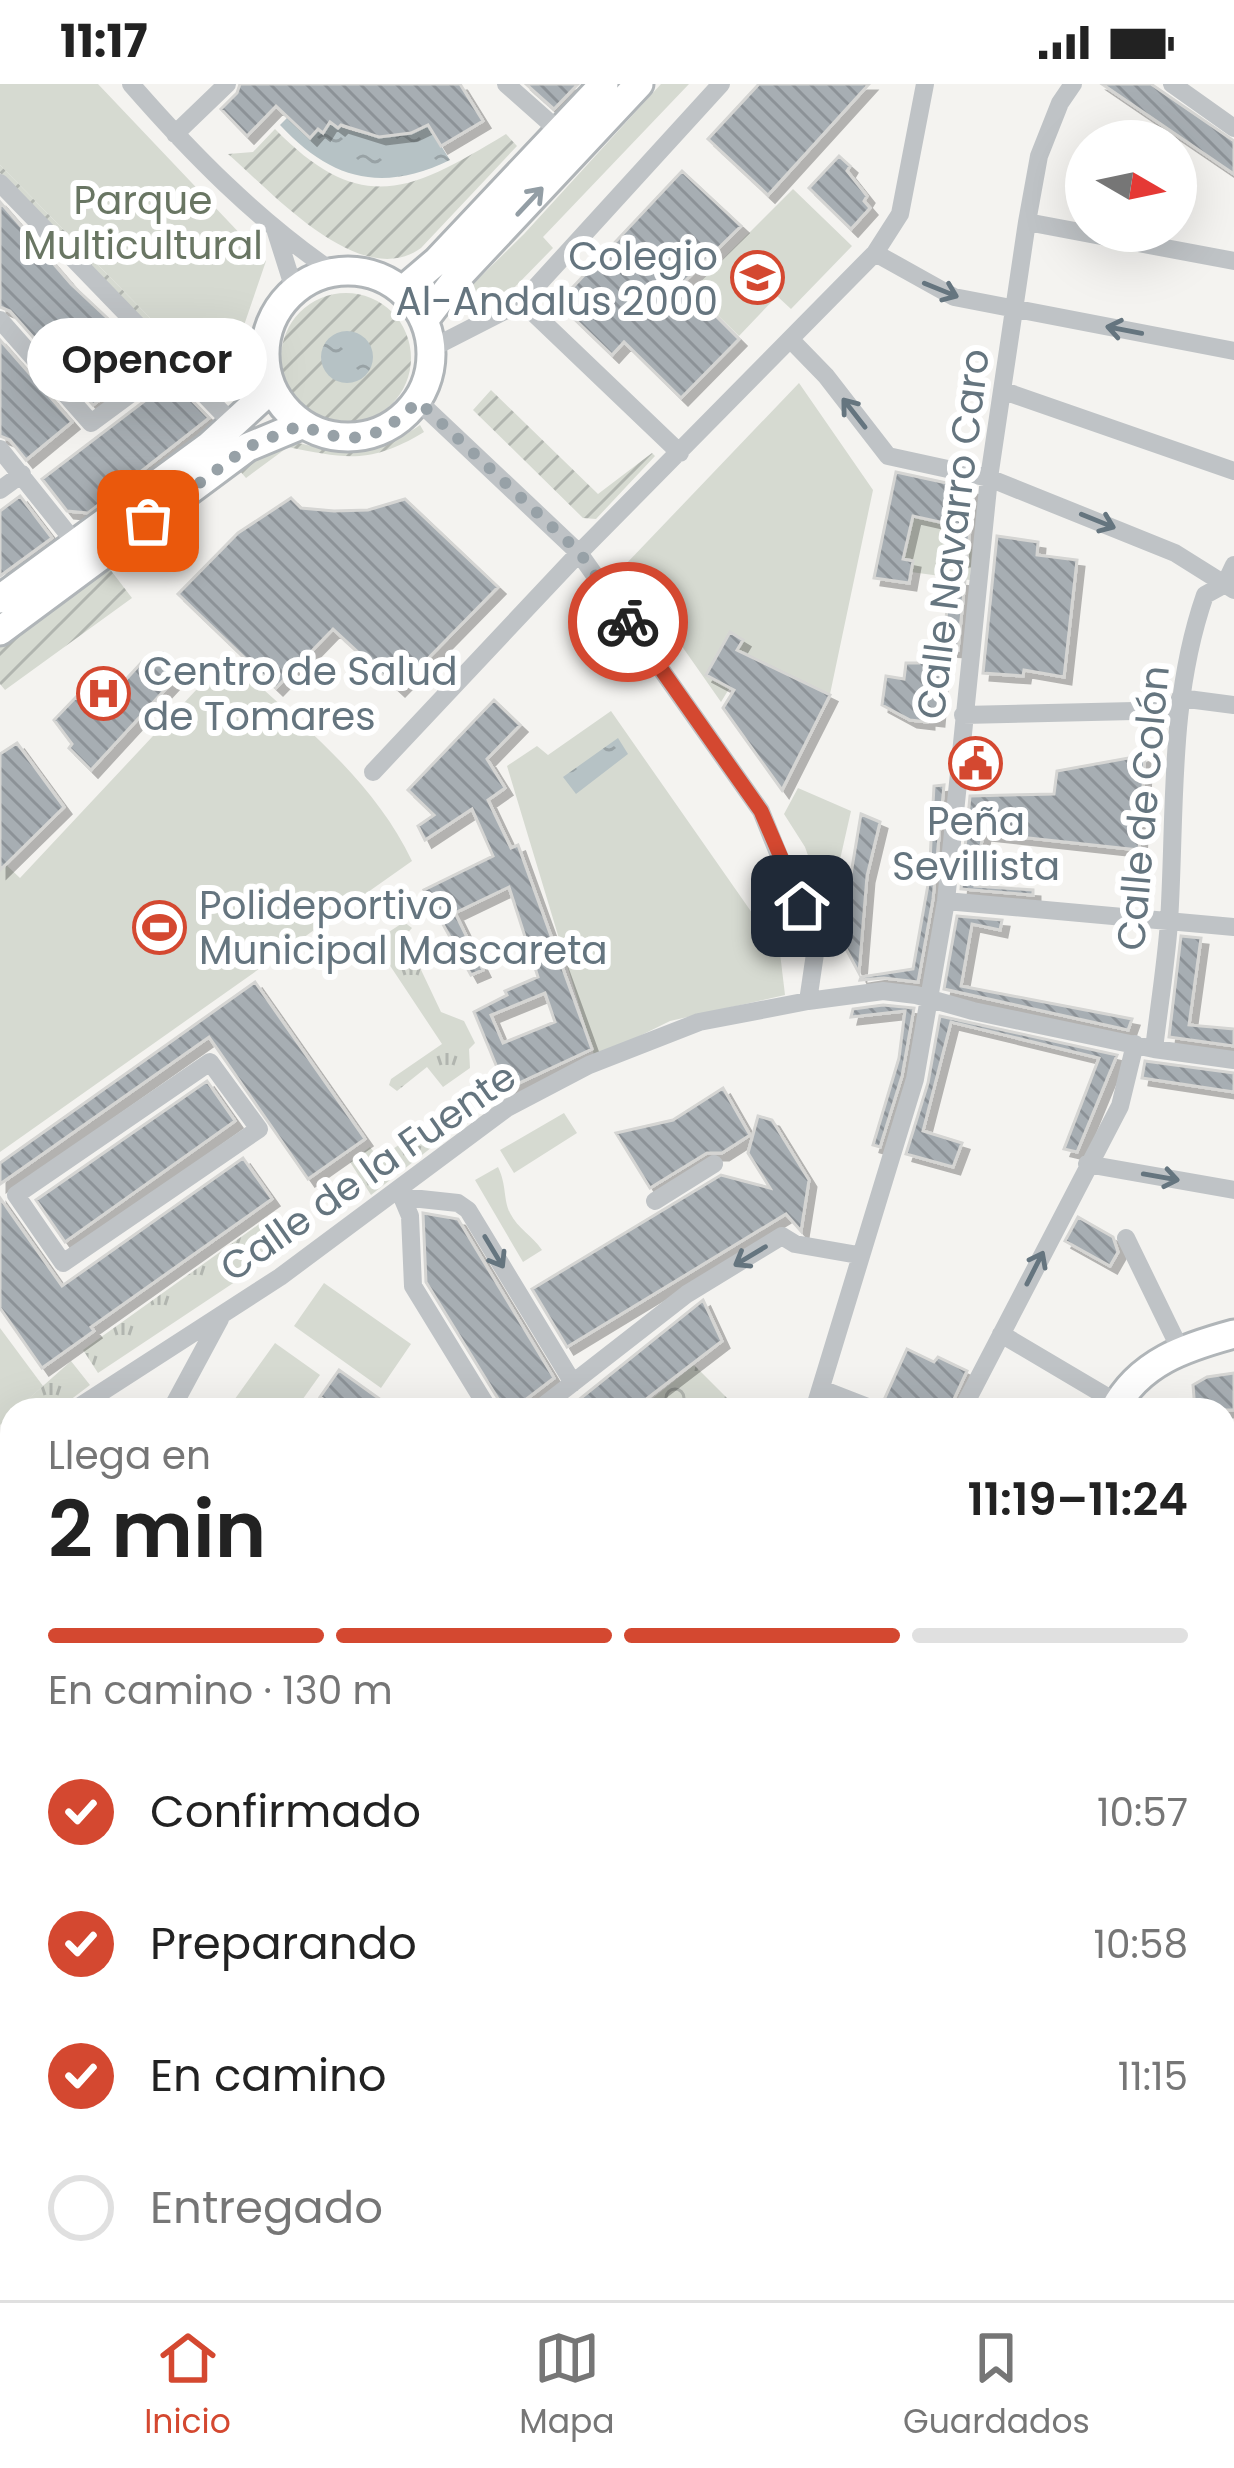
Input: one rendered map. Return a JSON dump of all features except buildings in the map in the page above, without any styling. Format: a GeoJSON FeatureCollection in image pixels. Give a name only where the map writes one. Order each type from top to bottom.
{"type":"FeatureCollection","features":[{"type":"Feature","properties":{"kind":"main road"},"geometry":{"type":"LineString","coordinates":[[403,290],[437,261],[604,84]]}},
{"type":"Feature","properties":{"kind":"main road"},"geometry":{"type":"LineString","coordinates":[[424,320],[455,280],[639,84]]}},
{"type":"Feature","properties":{"kind":"main road"},"geometry":{"type":"LineString","coordinates":[[333,272],[382,277],[403,290],[424,320],[432,348],[430,376],[418,401],[395,425],[364,438],[331,438],[301,425],[271,389],[264,353],[272,318],[294,290],[333,272]]}},
{"type":"Feature","properties":{"kind":"main road"},"geometry":{"type":"LineString","coordinates":[[0,599],[235,426],[271,389]]}},
{"type":"Feature","properties":{"kind":"main road"},"geometry":{"type":"LineString","coordinates":[[0,631],[248,447],[301,425]]}},
{"type":"Feature","properties":{"kind":"main road"},"geometry":{"type":"LineString","coordinates":[[1127,1398],[1150,1367],[1180,1349],[1234,1334]]}},
{"type":"Feature","properties":{"kind":"street"},"geometry":{"type":"LineString","coordinates":[[131,84],[276,232],[333,272]]}},
{"type":"Feature","properties":{"kind":"street"},"geometry":{"type":"LineString","coordinates":[[175,134],[227,84]]}},
{"type":"Feature","properties":{"kind":"street"},"geometry":{"type":"LineString","coordinates":[[506,84],[559,131]]}},
{"type":"Feature","properties":{"kind":"street"},"geometry":{"type":"LineString","coordinates":[[432,348],[522,302],[721,84]]}},
{"type":"Feature","properties":{"kind":"street"},"geometry":{"type":"LineString","coordinates":[[373,772],[580,553],[875,254],[900,214],[925,84]]}},
{"type":"Feature","properties":{"kind":"street","name":"Calle Navarro Caro"},"geometry":{"type":"LineString","coordinates":[[818,1398],[915,1079],[946,901],[989,478],[1027,222],[1039,156],[1072,84]]}},
{"type":"Feature","properties":{"kind":"street"},"geometry":{"type":"LineString","coordinates":[[1172,84],[1234,128]]}},
{"type":"Feature","properties":{"kind":"street"},"geometry":{"type":"LineString","coordinates":[[0,183],[235,426]]}},
{"type":"Feature","properties":{"kind":"street"},"geometry":{"type":"LineString","coordinates":[[1027,222],[1234,261]]}},
{"type":"Feature","properties":{"kind":"street"},"geometry":{"type":"LineString","coordinates":[[276,232],[294,290]]}},
{"type":"Feature","properties":{"kind":"street"},"geometry":{"type":"LineString","coordinates":[[875,254],[954,297],[1234,351]]}},
{"type":"Feature","properties":{"kind":"street"},"geometry":{"type":"LineString","coordinates":[[522,302],[680,453]]}},
{"type":"Feature","properties":{"kind":"street"},"geometry":{"type":"LineString","coordinates":[[0,320],[91,424],[175,361]]}},
{"type":"Feature","properties":{"kind":"street"},"geometry":{"type":"LineString","coordinates":[[791,340],[826,376],[888,456],[989,478],[1175,553],[1229,587]]}},
{"type":"Feature","properties":{"kind":"street"},"geometry":{"type":"LineString","coordinates":[[1004,391],[1234,471]]}},
{"type":"Feature","properties":{"kind":"street"},"geometry":{"type":"LineString","coordinates":[[418,401],[580,553],[761,811],[816,947],[808,1001]]}},
{"type":"Feature","properties":{"kind":"street"},"geometry":{"type":"LineString","coordinates":[[0,449],[76,544]]}},
{"type":"Feature","properties":{"kind":"street"},"geometry":{"type":"LineString","coordinates":[[0,490],[22,474]]}},
{"type":"Feature","properties":{"kind":"street","name":"Calle de Colón"},"geometry":{"type":"LineString","coordinates":[[968,1398],[1120,1106],[1144,1047],[1168,924],[1179,704],[1191,635],[1205,595],[1229,587],[1234,565]]}},
{"type":"Feature","properties":{"kind":"street"},"geometry":{"type":"LineString","coordinates":[[963,716],[1234,705]]}},
{"type":"Feature","properties":{"kind":"street"},"geometry":{"type":"LineString","coordinates":[[946,901],[1234,927]]}},
{"type":"Feature","properties":{"kind":"street","name":"Calle de la Fuente"},"geometry":{"type":"LineString","coordinates":[[93,1398],[280,1277],[507,1108],[589,1065],[699,1022],[883,991],[1144,1047],[1234,1060]]}},
{"type":"Feature","properties":{"kind":"street"},"geometry":{"type":"LineString","coordinates":[[210,1062],[259,1129],[63,1263],[16,1195],[210,1062]]}},
{"type":"Feature","properties":{"kind":"street"},"geometry":{"type":"LineString","coordinates":[[655,1201],[714,1164]]}},
{"type":"Feature","properties":{"kind":"street"},"geometry":{"type":"LineString","coordinates":[[1088,1164],[1234,1190]]}},
{"type":"Feature","properties":{"kind":"street"},"geometry":{"type":"LineString","coordinates":[[397,1194],[458,1203],[468,1210],[573,1383]]}},
{"type":"Feature","properties":{"kind":"street"},"geometry":{"type":"LineString","coordinates":[[397,1194],[410,1216],[413,1286],[482,1398]]}},
{"type":"Feature","properties":{"kind":"street"},"geometry":{"type":"LineString","coordinates":[[554,1398],[687,1294],[782,1236],[795,1244],[858,1256]]}},
{"type":"Feature","properties":{"kind":"street"},"geometry":{"type":"LineString","coordinates":[[1126,1238],[1180,1349]]}},
{"type":"Feature","properties":{"kind":"street"},"geometry":{"type":"LineString","coordinates":[[178,1398],[223,1314]]}},
{"type":"Feature","properties":{"kind":"street"},"geometry":{"type":"LineString","coordinates":[[1001,1334],[1104,1398]]}},
{"type":"Feature","properties":{"kind":"street"},"geometry":{"type":"LineString","coordinates":[[821,1389],[844,1398]]}},
{"type":"Feature","properties":{"kind":"green space","name":"Parque Multicultural"},"geometry":{"type":"Polygon","coordinates":[[[0,84],[98,84],[266,261],[230,366],[219,377],[159,327],[0,165],[0,84]]]}},
{"type":"Feature","properties":{"kind":"green space"},"geometry":{"type":"Polygon","coordinates":[[[661,84],[689,84],[543,237],[553,248],[510,292],[467,313],[460,309],[464,293],[661,84]]]}},
{"type":"Feature","properties":{"kind":"green space"},"geometry":{"type":"Polygon","coordinates":[[[275,129],[306,157],[362,185],[415,181],[506,134],[517,146],[421,248],[397,258],[371,257],[318,231],[228,154],[253,152],[275,129]]]}},
{"type":"Feature","properties":{"kind":"green space"},"geometry":{"type":"Polygon","coordinates":[[[0,165],[154,322],[225,383],[216,388],[122,299],[0,173],[0,165]]]}},
{"type":"Feature","properties":{"kind":"green space"},"geometry":{"type":"Polygon","coordinates":[[[793,189],[852,246],[791,309],[777,296],[739,336],[692,290],[793,189]]]}},
{"type":"Feature","properties":{"kind":"green space"},"geometry":{"type":"Polygon","coordinates":[[[346,293],[371,298],[392,312],[406,333],[411,358],[406,383],[392,404],[371,418],[346,423],[321,418],[300,404],[286,383],[281,358],[286,333],[300,312],[321,298],[346,293]]]}},
{"type":"Feature","properties":{"kind":"green space"},"geometry":{"type":"Polygon","coordinates":[[[799,383],[873,490],[830,694],[749,656],[721,702],[625,565],[799,383]]]}},
{"type":"Feature","properties":{"kind":"green space"},"geometry":{"type":"Polygon","coordinates":[[[491,390],[598,494],[652,453],[655,456],[596,519],[583,518],[473,410],[491,390]]]}},
{"type":"Feature","properties":{"kind":"green space"},"geometry":{"type":"Polygon","coordinates":[[[420,425],[424,432],[373,454],[343,456],[288,447],[246,478],[239,470],[277,443],[365,451],[420,425]]]}},
{"type":"Feature","properties":{"kind":"green space"},"geometry":{"type":"Polygon","coordinates":[[[913,516],[962,527],[961,547],[972,549],[970,580],[911,572],[913,561],[903,559],[913,516]]]}},
{"type":"Feature","properties":{"kind":"green space"},"geometry":{"type":"Polygon","coordinates":[[[106,564],[132,598],[5,690],[0,684],[0,638],[106,564]]]}},
{"type":"Feature","properties":{"kind":"green space","name":"Polideportivo Municipal Mascareta"},"geometry":{"type":"Polygon","coordinates":[[[227,657],[354,776],[412,861],[0,1152],[0,859],[20,878],[227,657]]]}},
{"type":"Feature","properties":{"kind":"green space"},"geometry":{"type":"Polygon","coordinates":[[[611,711],[780,953],[785,995],[670,1021],[595,1058],[507,766],[537,746],[548,755],[611,711]]]}},
{"type":"Feature","properties":{"kind":"green space"},"geometry":{"type":"Polygon","coordinates":[[[798,788],[851,811],[839,864],[840,921],[832,923],[805,847],[784,814],[798,788]]]}},
{"type":"Feature","properties":{"kind":"green space"},"geometry":{"type":"Polygon","coordinates":[[[404,922],[412,928],[405,936],[441,1012],[464,1021],[475,1043],[469,1049],[470,1068],[443,1087],[427,1067],[397,1091],[389,1085],[442,1044],[381,952],[370,958],[369,945],[404,922]]]}},
{"type":"Feature","properties":{"kind":"green space"},"geometry":{"type":"Polygon","coordinates":[[[470,1088],[483,1107],[371,1195],[350,1162],[370,1147],[379,1159],[449,1109],[447,1104],[470,1088]]]}},
{"type":"Feature","properties":{"kind":"green space"},"geometry":{"type":"Polygon","coordinates":[[[564,1113],[577,1133],[514,1173],[500,1150],[564,1113]]]}},
{"type":"Feature","properties":{"kind":"green space"},"geometry":{"type":"Polygon","coordinates":[[[498,1167],[510,1213],[542,1250],[523,1262],[475,1180],[498,1167]]]}},
{"type":"Feature","properties":{"kind":"green space"},"geometry":{"type":"Polygon","coordinates":[[[276,1212],[295,1242],[98,1373],[83,1350],[276,1212]]]}},
{"type":"Feature","properties":{"kind":"green space"},"geometry":{"type":"Polygon","coordinates":[[[324,1283],[411,1344],[381,1388],[294,1326],[324,1283]]]}},
{"type":"Feature","properties":{"kind":"green space"},"geometry":{"type":"Polygon","coordinates":[[[0,1328],[43,1386],[30,1398],[0,1398],[0,1328]]]}},
{"type":"Feature","properties":{"kind":"green space"},"geometry":{"type":"Polygon","coordinates":[[[275,1343],[320,1375],[304,1398],[236,1398],[275,1343]]]}},
{"type":"Feature","properties":{"kind":"green space"},"geometry":{"type":"Polygon","coordinates":[[[71,1361],[90,1385],[73,1398],[29,1398],[71,1361]]]}},
{"type":"Feature","properties":{"kind":"green space"},"geometry":{"type":"Polygon","coordinates":[[[694,1365],[727,1398],[653,1398],[694,1365]]]}},
{"type":"Feature","properties":{"kind":"water"},"geometry":{"type":"Polygon","coordinates":[[[288,117],[310,138],[330,122],[377,135],[428,125],[450,160],[402,176],[359,176],[338,169],[299,144],[280,125],[288,117]]]}},
{"type":"Feature","properties":{"kind":"water"},"geometry":{"type":"Polygon","coordinates":[[[347,331],[365,339],[373,357],[365,375],[347,383],[329,375],[321,357],[329,339],[347,331]]]}},
{"type":"Feature","properties":{"kind":"water"},"geometry":{"type":"Polygon","coordinates":[[[618,738],[628,754],[576,794],[563,777],[618,738]]]}},
{"type":"Feature","properties":{"kind":"way so far"},"geometry":{"type":"LineString","coordinates":[[148,521],[248,447],[301,425],[331,438],[364,438],[395,425],[418,401],[580,553],[628,622]]}},
{"type":"Feature","properties":{"kind":"place","name":"Colegio Al-Andalus 2000"},"geometry":{"type":"Point","coordinates":[757,278]}},
{"type":"Feature","properties":{"kind":"place","name":"Opencor"},"geometry":{"type":"Point","coordinates":[148,521]}},
{"type":"Feature","properties":{"kind":"place","name":"Centro de Salud de Tomares"},"geometry":{"type":"Point","coordinates":[104,693]}},
{"type":"Feature","properties":{"kind":"place","name":"Peña Sevillista"},"geometry":{"type":"Point","coordinates":[976,764]}},
{"type":"Feature","properties":{"kind":"place","name":"Polideportivo Municipal Mascareta"},"geometry":{"type":"Point","coordinates":[160,927]}},
{"type":"Feature","properties":{"kind":"route"},"geometry":{"type":"LineString","coordinates":[[628,622],[761,811],[802,906]]}}]}
